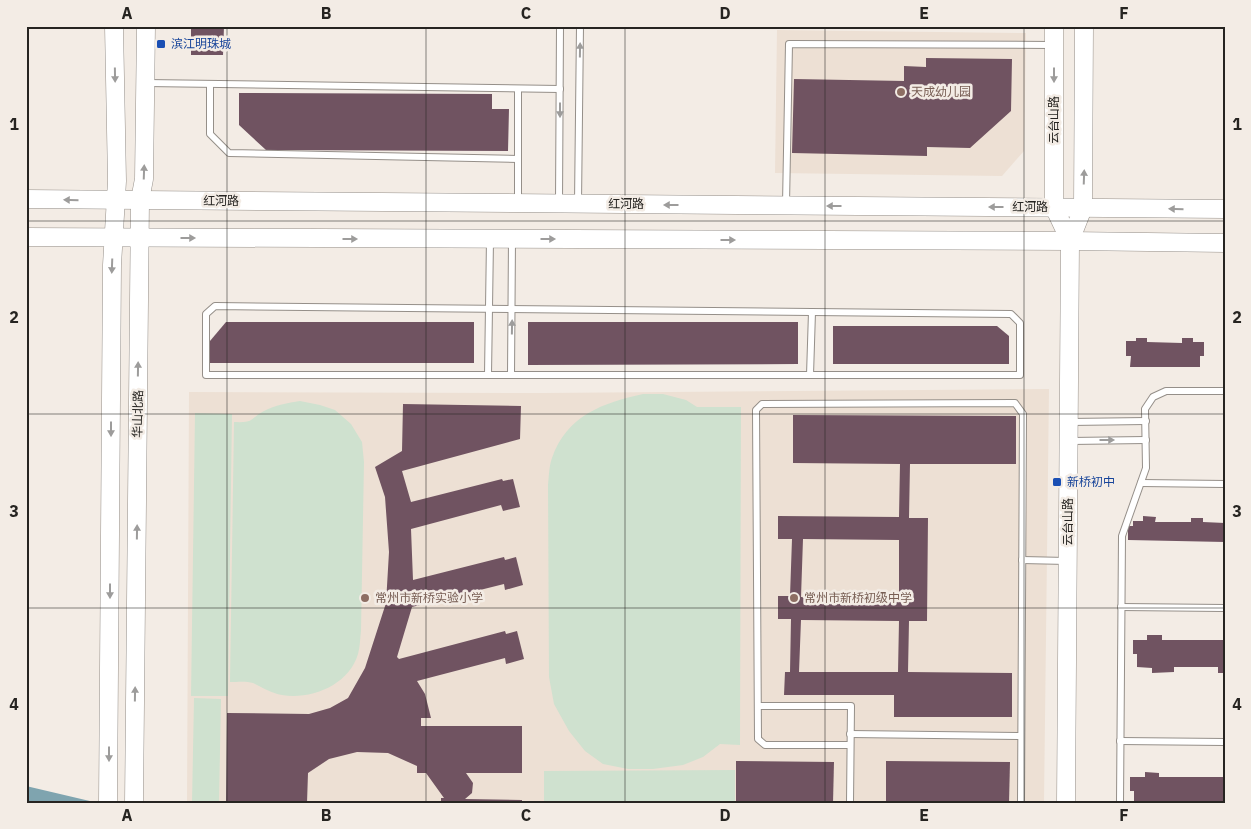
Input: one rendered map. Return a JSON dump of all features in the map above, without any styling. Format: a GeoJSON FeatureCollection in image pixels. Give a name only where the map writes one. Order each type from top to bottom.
{"type":"FeatureCollection","features":[{"type":"Feature","properties":{"kind":"street"},"geometry":{"type":"LineString","coordinates":[[108,798],[112,275],[116,200],[114,26]]}},
{"type":"Feature","properties":{"kind":"street","name":"华山北路"},"geometry":{"type":"LineString","coordinates":[[134,799],[139,238],[140,200],[144,179],[146,26]]}},
{"type":"Feature","properties":{"kind":"street","name":"云台山路"},"geometry":{"type":"LineString","coordinates":[[1054,26],[1054,207],[1070,241]]}},
{"type":"Feature","properties":{"kind":"street","name":"云台山路"},"geometry":{"type":"LineString","coordinates":[[1066,803],[1070,241],[1083,208],[1084,26]]}},
{"type":"Feature","properties":{"kind":"street","name":"红河路"},"geometry":{"type":"LineString","coordinates":[[26,199],[1225,209]]}},
{"type":"Feature","properties":{"kind":"street"},"geometry":{"type":"LineString","coordinates":[[26,237],[1225,243]]}},
{"type":"Feature","properties":{"kind":"lane"},"geometry":{"type":"LineString","coordinates":[[559,204],[560,26]]}},
{"type":"Feature","properties":{"kind":"lane"},"geometry":{"type":"LineString","coordinates":[[578,204],[580,26]]}},
{"type":"Feature","properties":{"kind":"lane"},"geometry":{"type":"LineString","coordinates":[[786,206],[789,44],[1055,46]]}},
{"type":"Feature","properties":{"kind":"lane"},"geometry":{"type":"LineString","coordinates":[[145,83],[560,89]]}},
{"type":"Feature","properties":{"kind":"lane"},"geometry":{"type":"LineString","coordinates":[[210,84],[210,134],[229,153],[518,159]]}},
{"type":"Feature","properties":{"kind":"lane"},"geometry":{"type":"LineString","coordinates":[[518,89],[518,204]]}},
{"type":"Feature","properties":{"kind":"lane"},"geometry":{"type":"LineString","coordinates":[[488,375],[490,239]]}},
{"type":"Feature","properties":{"kind":"lane"},"geometry":{"type":"LineString","coordinates":[[511,375],[512,239]]}},
{"type":"Feature","properties":{"kind":"lane"},"geometry":{"type":"LineString","coordinates":[[215,306],[512,309],[1011,314],[1020,323],[1020,375],[206,375],[206,314],[215,306]]}},
{"type":"Feature","properties":{"kind":"lane"},"geometry":{"type":"LineString","coordinates":[[810,375],[812,312]]}},
{"type":"Feature","properties":{"kind":"lane"},"geometry":{"type":"LineString","coordinates":[[1120,803],[1122,536],[1146,468],[1145,408],[1153,397],[1166,391],[1225,391]]}},
{"type":"Feature","properties":{"kind":"lane"},"geometry":{"type":"LineString","coordinates":[[850,745],[765,745],[758,739],[756,410],[762,404],[1015,403],[1023,414],[1021,803]]}},
{"type":"Feature","properties":{"kind":"lane"},"geometry":{"type":"LineString","coordinates":[[1069,422],[1146,421]]}},
{"type":"Feature","properties":{"kind":"lane"},"geometry":{"type":"LineString","coordinates":[[1069,441],[1146,440]]}},
{"type":"Feature","properties":{"kind":"lane"},"geometry":{"type":"LineString","coordinates":[[1141,483],[1225,484]]}},
{"type":"Feature","properties":{"kind":"lane"},"geometry":{"type":"LineString","coordinates":[[1022,560],[1068,561]]}},
{"type":"Feature","properties":{"kind":"lane"},"geometry":{"type":"LineString","coordinates":[[1122,607],[1225,608]]}},
{"type":"Feature","properties":{"kind":"lane"},"geometry":{"type":"LineString","coordinates":[[758,706],[851,706],[850,803]]}},
{"type":"Feature","properties":{"kind":"lane"},"geometry":{"type":"LineString","coordinates":[[850,734],[1021,736]]}},
{"type":"Feature","properties":{"kind":"lane"},"geometry":{"type":"LineString","coordinates":[[1120,741],[1225,742]]}},
{"type":"Feature","properties":{"kind":"shaded area","name":"天成幼儿园"},"geometry":{"type":"Polygon","coordinates":[[[777,30],[1026,33],[1024,151],[1002,176],[775,173],[777,30]]]}},
{"type":"Feature","properties":{"kind":"shaded area"},"geometry":{"type":"Polygon","coordinates":[[[1049,389],[1044,803],[187,803],[189,392],[543,393],[1049,389]]]}},
{"type":"Feature","properties":{"kind":"green space"},"geometry":{"type":"Polygon","coordinates":[[[643,394],[663,394],[686,400],[697,407],[741,407],[740,745],[720,744],[703,757],[683,765],[653,769],[628,769],[603,764],[585,751],[569,731],[554,704],[549,677],[548,485],[551,461],[559,443],[577,421],[601,407],[643,394]]]}},
{"type":"Feature","properties":{"kind":"green space"},"geometry":{"type":"Polygon","coordinates":[[[300,401],[335,410],[351,424],[362,442],[364,462],[361,631],[358,654],[353,665],[338,682],[316,692],[293,696],[274,693],[251,682],[230,682],[234,422],[249,421],[273,407],[300,401]]]}},
{"type":"Feature","properties":{"kind":"green space"},"geometry":{"type":"Polygon","coordinates":[[[195,413],[232,414],[228,696],[191,696],[195,413]]]}},
{"type":"Feature","properties":{"kind":"green space"},"geometry":{"type":"Polygon","coordinates":[[[194,698],[221,699],[219,803],[192,803],[194,698]]]}},
{"type":"Feature","properties":{"kind":"green space"},"geometry":{"type":"Polygon","coordinates":[[[735,770],[735,803],[544,803],[544,771],[735,770]]]}},
{"type":"Feature","properties":{"kind":"water"},"geometry":{"type":"Polygon","coordinates":[[[26,786],[94,802],[97,803],[26,803],[26,786]]]}},
{"type":"Feature","properties":{"kind":"building"},"geometry":{"type":"Polygon","coordinates":[[[191,26],[224,26],[223,55],[191,55],[191,26]]]}},
{"type":"Feature","properties":{"kind":"building"},"geometry":{"type":"Polygon","coordinates":[[[256,26],[286,26],[286,28],[256,28],[256,26]]]}},
{"type":"Feature","properties":{"kind":"building"},"geometry":{"type":"Polygon","coordinates":[[[926,58],[1012,59],[1011,111],[970,148],[927,147],[927,156],[792,153],[794,79],[904,81],[904,66],[926,67],[926,58]]]}},
{"type":"Feature","properties":{"kind":"building"},"geometry":{"type":"Polygon","coordinates":[[[239,93],[492,94],[492,109],[509,109],[508,151],[266,150],[239,125],[239,93]]]}},
{"type":"Feature","properties":{"kind":"building"},"geometry":{"type":"Polygon","coordinates":[[[226,322],[474,322],[474,363],[210,363],[210,341],[226,322]]]}},
{"type":"Feature","properties":{"kind":"building"},"geometry":{"type":"Polygon","coordinates":[[[528,322],[798,322],[798,364],[528,365],[528,322]]]}},
{"type":"Feature","properties":{"kind":"building"},"geometry":{"type":"Polygon","coordinates":[[[833,326],[997,326],[1009,336],[1009,364],[833,364],[833,326]]]}},
{"type":"Feature","properties":{"kind":"building"},"geometry":{"type":"Polygon","coordinates":[[[1136,338],[1147,338],[1147,342],[1182,343],[1182,338],[1193,338],[1193,342],[1204,342],[1204,356],[1200,356],[1200,367],[1130,367],[1131,356],[1126,356],[1126,341],[1136,341],[1136,338]]]}},
{"type":"Feature","properties":{"kind":"building"},"geometry":{"type":"Polygon","coordinates":[[[403,404],[521,406],[520,439],[402,471],[411,502],[502,479],[503,481],[513,479],[520,507],[503,511],[501,505],[411,529],[413,580],[504,557],[505,560],[516,557],[523,585],[505,590],[504,584],[412,607],[397,657],[399,659],[505,631],[506,634],[517,631],[524,659],[506,664],[505,658],[417,681],[425,694],[431,718],[421,718],[421,726],[522,726],[522,773],[466,773],[473,783],[472,793],[465,799],[522,800],[522,803],[441,803],[441,798],[444,798],[426,773],[417,773],[417,766],[388,753],[357,752],[329,759],[308,773],[307,803],[226,803],[227,713],[309,714],[330,708],[348,698],[365,668],[386,603],[389,552],[385,497],[375,467],[402,451],[403,404]]]}},
{"type":"Feature","properties":{"kind":"building"},"geometry":{"type":"Polygon","coordinates":[[[793,415],[1016,416],[1016,464],[910,464],[909,518],[928,518],[927,621],[909,621],[908,672],[1012,673],[1012,717],[894,717],[894,695],[784,695],[785,672],[790,672],[791,619],[778,619],[778,596],[790,596],[792,539],[778,539],[778,516],[899,517],[900,464],[793,463],[793,415]],[[803,539],[801,597],[899,598],[899,540],[803,539]],[[801,620],[799,672],[898,672],[899,621],[801,620]]]}},
{"type":"Feature","properties":{"kind":"building"},"geometry":{"type":"Polygon","coordinates":[[[1143,516],[1156,517],[1155,522],[1191,522],[1191,518],[1203,518],[1203,522],[1225,523],[1225,542],[1128,540],[1128,526],[1133,526],[1133,521],[1143,521],[1143,516]]]}},
{"type":"Feature","properties":{"kind":"building"},"geometry":{"type":"Polygon","coordinates":[[[1147,635],[1162,635],[1162,640],[1225,640],[1225,673],[1218,673],[1218,667],[1174,667],[1174,672],[1152,673],[1152,668],[1137,667],[1137,654],[1133,654],[1133,640],[1147,640],[1147,635]]]}},
{"type":"Feature","properties":{"kind":"building"},"geometry":{"type":"Polygon","coordinates":[[[736,761],[834,762],[833,803],[736,803],[736,761]]]}},
{"type":"Feature","properties":{"kind":"building"},"geometry":{"type":"Polygon","coordinates":[[[886,761],[1010,762],[1009,803],[886,803],[886,761]]]}},
{"type":"Feature","properties":{"kind":"building"},"geometry":{"type":"Polygon","coordinates":[[[1145,772],[1159,773],[1159,777],[1223,777],[1223,773],[1225,773],[1225,803],[1134,803],[1134,791],[1130,791],[1130,777],[1145,777],[1145,772]]]}},
{"type":"Feature","properties":{"kind":"place","name":"滨江明珠城"},"geometry":{"type":"Point","coordinates":[161,44]}},
{"type":"Feature","properties":{"kind":"place","name":"天成幼儿园"},"geometry":{"type":"Point","coordinates":[901,92]}},
{"type":"Feature","properties":{"kind":"place","name":"新桥初中"},"geometry":{"type":"Point","coordinates":[1057,482]}},
{"type":"Feature","properties":{"kind":"place","name":"常州市新桥实验小学"},"geometry":{"type":"Point","coordinates":[365,598]}},
{"type":"Feature","properties":{"kind":"place","name":"常州市新桥初级中学"},"geometry":{"type":"Point","coordinates":[794,598]}}]}
